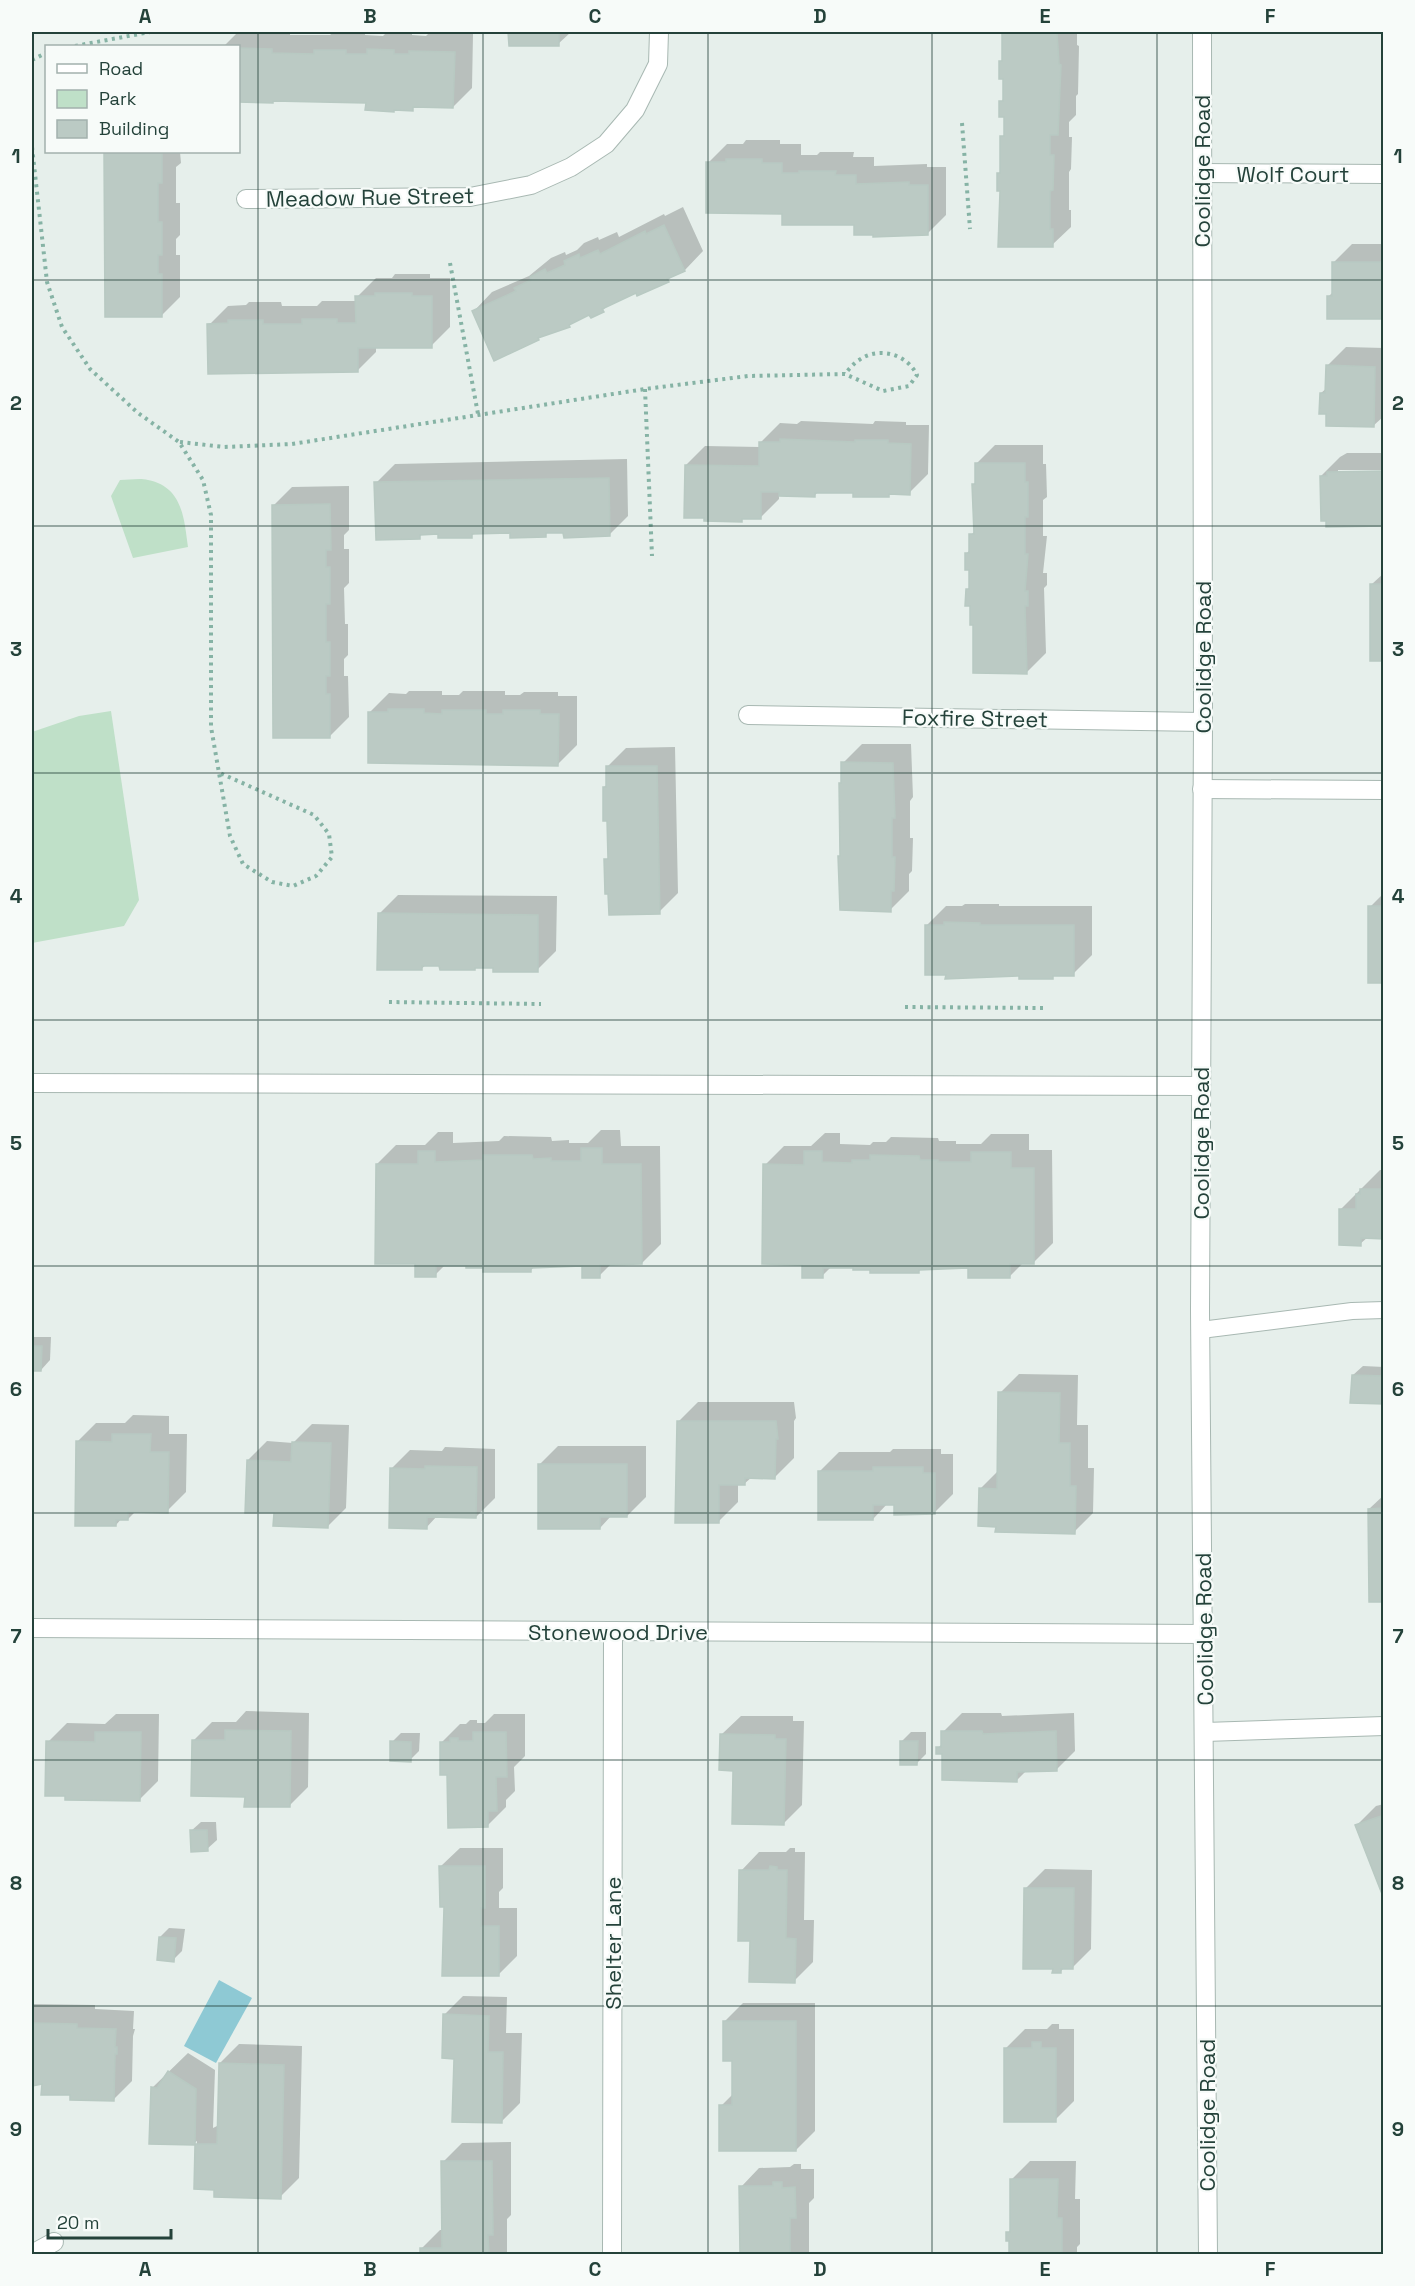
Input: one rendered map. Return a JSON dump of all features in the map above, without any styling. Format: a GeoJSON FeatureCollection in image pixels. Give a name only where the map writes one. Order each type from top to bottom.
{"type":"FeatureCollection","features":[{"type":"Feature","properties":{"kind":"street","name":"Meadow Rue Street"},"geometry":{"type":"LineString","coordinates":[[246,199],[470,197],[531,185],[571,167],[606,144],[635,110],[658,64],[659,32]]}},
{"type":"Feature","properties":{"kind":"street","name":"Coolidge Road"},"geometry":{"type":"LineString","coordinates":[[1202,32],[1201,1330],[1208,2254]]}},
{"type":"Feature","properties":{"kind":"street","name":"Wolf Court"},"geometry":{"type":"LineString","coordinates":[[1202,173],[1383,174]]}},
{"type":"Feature","properties":{"kind":"street","name":"Foxfire Street"},"geometry":{"type":"LineString","coordinates":[[748,715],[1203,722]]}},
{"type":"Feature","properties":{"kind":"street"},"geometry":{"type":"LineString","coordinates":[[1202,789],[1383,790]]}},
{"type":"Feature","properties":{"kind":"street"},"geometry":{"type":"LineString","coordinates":[[32,1083],[1202,1086]]}},
{"type":"Feature","properties":{"kind":"street","name":"Stonewood Drive"},"geometry":{"type":"LineString","coordinates":[[32,1628],[1204,1634]]}},
{"type":"Feature","properties":{"kind":"street","name":"Shelter Lane"},"geometry":{"type":"LineString","coordinates":[[612,2254],[613,1632]]}},
{"type":"Feature","properties":{"kind":"street"},"geometry":{"type":"LineString","coordinates":[[1205,1732],[1383,1726]]}},
{"type":"Feature","properties":{"kind":"street"},"geometry":{"type":"LineString","coordinates":[[32,2254],[54,2242]]}},
{"type":"Feature","properties":{"kind":"lane"},"geometry":{"type":"LineString","coordinates":[[1201,1330],[1352,1311],[1383,1310]]}},
{"type":"Feature","properties":{"kind":"path"},"geometry":{"type":"LineString","coordinates":[[80,45],[150,32]]}},
{"type":"Feature","properties":{"kind":"path"},"geometry":{"type":"LineString","coordinates":[[962,123],[970,229]]}},
{"type":"Feature","properties":{"kind":"path"},"geometry":{"type":"LineString","coordinates":[[32,147],[47,282],[63,327],[90,369],[138,413],[179,442],[203,480],[211,515],[212,727],[220,773],[231,836],[243,864],[272,882],[293,886],[316,876],[332,857],[329,834],[314,814],[220,773]]}},
{"type":"Feature","properties":{"kind":"path"},"geometry":{"type":"LineString","coordinates":[[450,263],[478,414]]}},
{"type":"Feature","properties":{"kind":"path"},"geometry":{"type":"LineString","coordinates":[[179,442],[224,447],[292,444],[645,389],[748,376],[845,374],[884,391],[909,386],[917,375],[912,364],[898,355],[877,352],[859,359],[845,374]]}},
{"type":"Feature","properties":{"kind":"path"},"geometry":{"type":"LineString","coordinates":[[645,389],[652,556]]}},
{"type":"Feature","properties":{"kind":"path"},"geometry":{"type":"LineString","coordinates":[[390,1002],[542,1004]]}},
{"type":"Feature","properties":{"kind":"path"},"geometry":{"type":"LineString","coordinates":[[904,1007],[1043,1008]]}},
{"type":"Feature","properties":{"kind":"green space"},"geometry":{"type":"Polygon","coordinates":[[[120,480],[148,480],[168,489],[180,506],[188,547],[133,558],[111,496],[120,480]]]}},
{"type":"Feature","properties":{"kind":"green space"},"geometry":{"type":"Polygon","coordinates":[[[111,711],[139,900],[124,926],[32,943],[32,732],[79,716],[111,711]]]}},
{"type":"Feature","properties":{"kind":"water"},"geometry":{"type":"Polygon","coordinates":[[[219,1980],[252,1998],[216,2063],[184,2046],[219,1980]]]}},
{"type":"Feature","properties":{"kind":"building"},"geometry":{"type":"Polygon","coordinates":[[[508,32],[559,32],[559,46],[509,46],[508,32]]]}},
{"type":"Feature","properties":{"kind":"building"},"geometry":{"type":"Polygon","coordinates":[[[1002,32],[1057,32],[1059,64],[1061,65],[1058,135],[1050,135],[1050,155],[1054,155],[1053,190],[1050,191],[1050,229],[1053,229],[1053,247],[998,247],[1000,191],[997,191],[997,173],[1000,173],[1000,136],[1004,136],[1004,117],[999,117],[999,101],[1003,101],[1003,79],[999,79],[999,61],[1002,61],[1002,32]]]}},
{"type":"Feature","properties":{"kind":"building"},"geometry":{"type":"Polygon","coordinates":[[[240,48],[272,49],[272,53],[314,54],[314,50],[346,50],[346,54],[367,54],[367,49],[394,50],[394,54],[409,54],[409,51],[455,52],[453,108],[413,107],[413,111],[394,110],[394,112],[365,110],[366,103],[273,101],[273,103],[240,102],[240,48]]]}},
{"type":"Feature","properties":{"kind":"building"},"geometry":{"type":"Polygon","coordinates":[[[104,153],[162,153],[162,183],[158,183],[158,222],[162,222],[162,255],[158,255],[158,274],[162,274],[162,317],[105,317],[104,153]]]}},
{"type":"Feature","properties":{"kind":"building"},"geometry":{"type":"Polygon","coordinates":[[[726,159],[762,159],[762,163],[782,163],[782,173],[836,171],[835,175],[856,175],[856,184],[909,182],[909,185],[928,185],[928,235],[873,237],[873,235],[854,235],[854,225],[782,225],[782,214],[706,213],[706,162],[726,162],[726,159]]]}},
{"type":"Feature","properties":{"kind":"building"},"geometry":{"type":"Polygon","coordinates":[[[664,225],[685,271],[667,279],[669,282],[637,296],[636,293],[602,309],[604,312],[591,318],[589,315],[569,325],[570,327],[538,338],[539,340],[494,361],[472,311],[516,291],[514,288],[531,280],[530,277],[545,269],[547,273],[565,265],[564,261],[579,254],[580,258],[598,250],[600,254],[645,231],[646,234],[664,225]]]}},
{"type":"Feature","properties":{"kind":"building"},"geometry":{"type":"Polygon","coordinates":[[[1332,262],[1384,262],[1384,319],[1327,319],[1327,296],[1332,296],[1332,262]]]}},
{"type":"Feature","properties":{"kind":"building"},"geometry":{"type":"Polygon","coordinates":[[[375,293],[412,293],[412,296],[432,296],[432,348],[358,348],[358,372],[208,374],[207,324],[228,323],[228,320],[263,320],[263,324],[302,324],[302,319],[337,319],[337,323],[356,323],[355,296],[375,296],[375,293]]]}},
{"type":"Feature","properties":{"kind":"building"},"geometry":{"type":"Polygon","coordinates":[[[1326,365],[1375,367],[1374,427],[1326,426],[1326,414],[1319,414],[1320,393],[1325,393],[1326,365]]]}},
{"type":"Feature","properties":{"kind":"building"},"geometry":{"type":"Polygon","coordinates":[[[780,439],[855,442],[855,440],[888,440],[888,443],[911,444],[910,495],[853,497],[853,493],[815,493],[815,497],[779,496],[779,492],[761,492],[761,519],[742,519],[742,522],[684,518],[685,465],[759,466],[759,442],[780,442],[780,439]]]}},
{"type":"Feature","properties":{"kind":"building"},"geometry":{"type":"Polygon","coordinates":[[[975,463],[1025,463],[1025,482],[1028,482],[1028,517],[1025,517],[1025,554],[1028,554],[1025,591],[1028,591],[1028,606],[1025,606],[1027,674],[973,673],[973,625],[970,625],[970,606],[965,606],[966,589],[969,589],[969,570],[965,570],[965,553],[969,553],[969,534],[974,534],[972,484],[975,484],[975,463]]]}},
{"type":"Feature","properties":{"kind":"building"},"geometry":{"type":"Polygon","coordinates":[[[1384,471],[1384,526],[1326,527],[1326,521],[1321,521],[1320,476],[1327,476],[1327,472],[1384,471]]]}},
{"type":"Feature","properties":{"kind":"building"},"geometry":{"type":"Polygon","coordinates":[[[609,478],[610,536],[564,538],[563,533],[546,533],[546,537],[510,538],[510,533],[472,534],[472,538],[438,538],[438,534],[420,535],[420,539],[376,540],[374,482],[609,478]]]}},
{"type":"Feature","properties":{"kind":"building"},"geometry":{"type":"Polygon","coordinates":[[[330,504],[331,550],[326,550],[326,567],[330,567],[330,604],[326,604],[326,642],[330,642],[330,676],[326,676],[326,694],[330,694],[330,738],[273,738],[272,505],[330,504]]]}},
{"type":"Feature","properties":{"kind":"building"},"geometry":{"type":"Polygon","coordinates":[[[1370,584],[1384,584],[1384,661],[1370,661],[1370,584]]]}},
{"type":"Feature","properties":{"kind":"building"},"geometry":{"type":"Polygon","coordinates":[[[388,709],[424,709],[424,713],[442,714],[442,710],[486,710],[486,714],[503,714],[503,710],[540,710],[540,714],[559,714],[558,766],[368,763],[368,712],[388,712],[388,709]]]}},
{"type":"Feature","properties":{"kind":"building"},"geometry":{"type":"Polygon","coordinates":[[[841,762],[893,763],[895,818],[892,818],[892,857],[895,857],[891,912],[840,910],[838,856],[840,856],[841,762]]]}},
{"type":"Feature","properties":{"kind":"building"},"geometry":{"type":"Polygon","coordinates":[[[606,766],[657,766],[660,914],[609,915],[608,894],[605,894],[604,859],[608,859],[607,821],[603,821],[603,787],[606,787],[606,766]]]}},
{"type":"Feature","properties":{"kind":"building"},"geometry":{"type":"Polygon","coordinates":[[[1368,906],[1384,906],[1384,983],[1368,983],[1368,906]]]}},
{"type":"Feature","properties":{"kind":"building"},"geometry":{"type":"Polygon","coordinates":[[[378,913],[538,915],[538,972],[493,972],[493,968],[440,970],[439,966],[422,966],[422,970],[377,970],[378,913]]]}},
{"type":"Feature","properties":{"kind":"building"},"geometry":{"type":"Polygon","coordinates":[[[944,922],[980,923],[980,925],[1074,925],[1074,976],[1053,976],[1053,979],[1019,979],[1019,976],[945,979],[946,975],[925,975],[925,925],[944,925],[944,922]]]}},
{"type":"Feature","properties":{"kind":"building"},"geometry":{"type":"Polygon","coordinates":[[[581,1148],[602,1148],[602,1164],[641,1164],[642,1264],[600,1265],[600,1278],[582,1278],[582,1266],[531,1268],[531,1272],[483,1272],[483,1268],[436,1266],[436,1277],[415,1277],[415,1264],[375,1264],[376,1164],[418,1164],[418,1151],[435,1151],[435,1162],[483,1160],[483,1155],[532,1155],[533,1159],[581,1161],[581,1148]]]}},
{"type":"Feature","properties":{"kind":"building"},"geometry":{"type":"Polygon","coordinates":[[[804,1151],[822,1151],[822,1162],[852,1163],[852,1160],[870,1160],[870,1155],[919,1156],[920,1160],[971,1162],[971,1152],[1011,1152],[1011,1168],[1034,1168],[1034,1264],[1010,1264],[1010,1278],[968,1278],[968,1268],[919,1270],[919,1273],[870,1273],[870,1270],[853,1270],[853,1268],[823,1268],[823,1278],[802,1278],[802,1265],[762,1264],[763,1164],[804,1165],[804,1151]]]}},
{"type":"Feature","properties":{"kind":"building"},"geometry":{"type":"Polygon","coordinates":[[[1360,1189],[1382,1189],[1384,1239],[1361,1238],[1361,1246],[1339,1245],[1339,1209],[1356,1209],[1356,1194],[1360,1194],[1360,1189]]]}},
{"type":"Feature","properties":{"kind":"building"},"geometry":{"type":"Polygon","coordinates":[[[32,1346],[42,1346],[41,1371],[32,1371],[32,1346]]]}},
{"type":"Feature","properties":{"kind":"building"},"geometry":{"type":"Polygon","coordinates":[[[1352,1375],[1384,1376],[1384,1404],[1350,1403],[1352,1375]]]}},
{"type":"Feature","properties":{"kind":"building"},"geometry":{"type":"Polygon","coordinates":[[[998,1392],[1060,1393],[1059,1443],[1070,1443],[1070,1486],[1076,1486],[1075,1534],[995,1532],[996,1527],[978,1526],[979,1488],[997,1489],[998,1392]]]}},
{"type":"Feature","properties":{"kind":"building"},"geometry":{"type":"Polygon","coordinates":[[[677,1421],[776,1421],[778,1439],[776,1439],[775,1479],[745,1478],[745,1485],[719,1485],[719,1523],[675,1523],[677,1421]]]}},
{"type":"Feature","properties":{"kind":"building"},"geometry":{"type":"Polygon","coordinates":[[[112,1434],[151,1434],[150,1452],[169,1452],[168,1513],[128,1512],[128,1520],[116,1520],[116,1526],[75,1526],[76,1441],[112,1442],[112,1434]]]}},
{"type":"Feature","properties":{"kind":"building"},"geometry":{"type":"Polygon","coordinates":[[[292,1442],[331,1443],[328,1528],[273,1526],[274,1513],[245,1513],[247,1460],[291,1462],[292,1442]]]}},
{"type":"Feature","properties":{"kind":"building"},"geometry":{"type":"Polygon","coordinates":[[[538,1464],[627,1464],[627,1517],[600,1517],[600,1529],[538,1529],[538,1464]]]}},
{"type":"Feature","properties":{"kind":"building"},"geometry":{"type":"Polygon","coordinates":[[[425,1466],[477,1467],[476,1518],[427,1517],[427,1529],[389,1528],[390,1468],[425,1469],[425,1466]]]}},
{"type":"Feature","properties":{"kind":"building"},"geometry":{"type":"Polygon","coordinates":[[[873,1467],[923,1467],[923,1473],[935,1473],[935,1514],[894,1515],[894,1505],[873,1505],[873,1520],[818,1520],[818,1471],[873,1471],[873,1467]]]}},
{"type":"Feature","properties":{"kind":"building"},"geometry":{"type":"Polygon","coordinates":[[[1384,1508],[1384,1602],[1369,1602],[1368,1509],[1384,1508]]]}},
{"type":"Feature","properties":{"kind":"building"},"geometry":{"type":"Polygon","coordinates":[[[225,1730],[291,1731],[290,1807],[244,1807],[245,1797],[191,1796],[192,1740],[225,1740],[225,1730]]]}},
{"type":"Feature","properties":{"kind":"building"},"geometry":{"type":"Polygon","coordinates":[[[941,1731],[982,1731],[983,1734],[1056,1731],[1057,1771],[1017,1772],[1017,1782],[942,1780],[942,1754],[936,1754],[936,1747],[941,1747],[941,1731]]]}},
{"type":"Feature","properties":{"kind":"building"},"geometry":{"type":"Polygon","coordinates":[[[95,1732],[141,1732],[140,1801],[65,1800],[65,1796],[45,1796],[46,1741],[95,1742],[95,1732]]]}},
{"type":"Feature","properties":{"kind":"building"},"geometry":{"type":"Polygon","coordinates":[[[473,1732],[506,1732],[507,1777],[496,1777],[497,1811],[488,1811],[488,1827],[448,1828],[447,1775],[440,1775],[440,1742],[450,1742],[450,1738],[458,1738],[458,1741],[473,1741],[473,1732]]]}},
{"type":"Feature","properties":{"kind":"building"},"geometry":{"type":"Polygon","coordinates":[[[720,1734],[775,1735],[775,1739],[786,1739],[784,1825],[732,1824],[733,1771],[719,1770],[720,1734]]]}},
{"type":"Feature","properties":{"kind":"building"},"geometry":{"type":"Polygon","coordinates":[[[390,1741],[411,1742],[411,1762],[390,1761],[390,1741]]]}},
{"type":"Feature","properties":{"kind":"building"},"geometry":{"type":"Polygon","coordinates":[[[900,1741],[918,1741],[917,1765],[900,1765],[900,1741]]]}},
{"type":"Feature","properties":{"kind":"building"},"geometry":{"type":"Polygon","coordinates":[[[1384,1815],[1384,1894],[1382,1894],[1355,1825],[1384,1815]]]}},
{"type":"Feature","properties":{"kind":"building"},"geometry":{"type":"Polygon","coordinates":[[[190,1830],[207,1830],[208,1851],[191,1852],[190,1830]]]}},
{"type":"Feature","properties":{"kind":"building"},"geometry":{"type":"Polygon","coordinates":[[[439,1866],[485,1866],[485,1908],[481,1908],[481,1926],[499,1926],[499,1976],[442,1976],[444,1907],[440,1907],[439,1866]]]}},
{"type":"Feature","properties":{"kind":"building"},"geometry":{"type":"Polygon","coordinates":[[[770,1866],[777,1867],[777,1870],[787,1870],[786,1938],[796,1939],[795,1983],[749,1982],[750,1941],[738,1941],[739,1870],[769,1870],[770,1866]]]}},
{"type":"Feature","properties":{"kind":"building"},"geometry":{"type":"Polygon","coordinates":[[[1024,1888],[1074,1888],[1073,1969],[1061,1969],[1061,1973],[1052,1973],[1053,1969],[1023,1969],[1024,1888]]]}},
{"type":"Feature","properties":{"kind":"building"},"geometry":{"type":"Polygon","coordinates":[[[159,1937],[176,1938],[174,1962],[157,1960],[159,1937]]]}},
{"type":"Feature","properties":{"kind":"building"},"geometry":{"type":"Polygon","coordinates":[[[443,2014],[489,2016],[488,2052],[503,2052],[502,2123],[452,2122],[454,2059],[442,2058],[443,2014]]]}},
{"type":"Feature","properties":{"kind":"building"},"geometry":{"type":"Polygon","coordinates":[[[723,2021],[796,2021],[796,2151],[719,2151],[719,2105],[732,2105],[732,2061],[723,2061],[723,2021]]]}},
{"type":"Feature","properties":{"kind":"building"},"geometry":{"type":"Polygon","coordinates":[[[32,2023],[77,2024],[77,2028],[116,2029],[114,2101],[70,2100],[70,2095],[41,2095],[42,2084],[32,2086],[32,2023]]]}},
{"type":"Feature","properties":{"kind":"building"},"geometry":{"type":"Polygon","coordinates":[[[1032,2042],[1041,2042],[1041,2048],[1056,2048],[1056,2122],[1004,2122],[1004,2048],[1032,2048],[1032,2042]]]}},
{"type":"Feature","properties":{"kind":"building"},"geometry":{"type":"Polygon","coordinates":[[[219,2063],[284,2065],[281,2199],[214,2197],[214,2190],[194,2189],[195,2145],[149,2144],[151,2087],[157,2088],[168,2071],[196,2089],[195,2144],[217,2144],[219,2063]]]}},
{"type":"Feature","properties":{"kind":"building"},"geometry":{"type":"Polygon","coordinates":[[[441,2161],[492,2161],[493,2235],[488,2235],[489,2254],[420,2254],[420,2248],[442,2248],[441,2161]]]}},
{"type":"Feature","properties":{"kind":"building"},"geometry":{"type":"Polygon","coordinates":[[[1010,2179],[1058,2179],[1057,2218],[1062,2218],[1062,2254],[1009,2254],[1006,2232],[1010,2232],[1010,2179]]]}},
{"type":"Feature","properties":{"kind":"building"},"geometry":{"type":"Polygon","coordinates":[[[773,2182],[782,2182],[782,2188],[795,2187],[796,2218],[790,2218],[790,2254],[740,2254],[739,2186],[773,2186],[773,2182]]]}}]}
